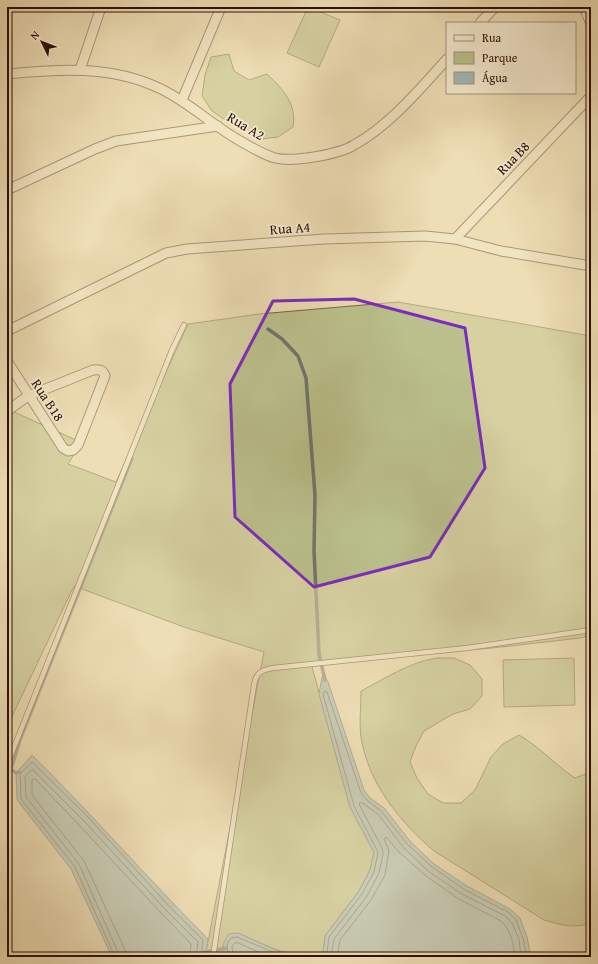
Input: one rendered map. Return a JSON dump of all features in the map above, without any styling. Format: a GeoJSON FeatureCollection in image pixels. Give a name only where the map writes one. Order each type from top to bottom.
{"type":"FeatureCollection","features":[{"type":"Feature","properties":{"kind":"street"},"geometry":{"type":"LineString","coordinates":[[182,100],[221,7]]}},
{"type":"Feature","properties":{"kind":"street"},"geometry":{"type":"LineString","coordinates":[[481,22],[495,7]]}},
{"type":"Feature","properties":{"kind":"street"},"geometry":{"type":"LineString","coordinates":[[584,7],[591,24]]}},
{"type":"Feature","properties":{"kind":"street"},"geometry":{"type":"LineString","coordinates":[[80,70],[98,9]]}},
{"type":"Feature","properties":{"kind":"street","name":"Rua A2"},"geometry":{"type":"LineString","coordinates":[[7,74],[46,70],[80,70],[105,72],[140,80],[182,100],[242,142],[274,158],[298,160],[323,156],[353,146],[380,127],[446,60]]}},
{"type":"Feature","properties":{"kind":"street","name":"Rua B8"},"geometry":{"type":"LineString","coordinates":[[455,239],[591,96]]}},
{"type":"Feature","properties":{"kind":"street"},"geometry":{"type":"LineString","coordinates":[[7,190],[95,149],[116,141],[218,126]]}},
{"type":"Feature","properties":{"kind":"street","name":"Rua A4"},"geometry":{"type":"LineString","coordinates":[[7,331],[166,254],[187,249],[425,236],[455,239],[501,251],[591,266]]}},
{"type":"Feature","properties":{"kind":"street","name":"Rua B18"},"geometry":{"type":"LineString","coordinates":[[7,361],[28,396],[63,448],[68,451],[73,450],[78,445],[105,381],[104,372],[100,370],[93,370],[28,396]]}},
{"type":"Feature","properties":{"kind":"street"},"geometry":{"type":"LineString","coordinates":[[7,411],[28,396]]}},
{"type":"Feature","properties":{"kind":"lane"},"geometry":{"type":"LineString","coordinates":[[7,764],[169,357],[184,325]]}},
{"type":"Feature","properties":{"kind":"lane"},"geometry":{"type":"LineString","coordinates":[[213,957],[255,678],[259,672],[273,668],[467,648],[591,630]]}},
{"type":"Feature","properties":{"kind":"highlighted area"},"geometry":{"type":"Polygon","coordinates":[[[354,299],[465,328],[485,468],[430,557],[314,587],[235,517],[230,384],[273,301],[354,299]]]}},
{"type":"Feature","properties":{"kind":"green space"},"geometry":{"type":"Polygon","coordinates":[[[308,7],[340,20],[319,67],[287,53],[308,7]]]}},
{"type":"Feature","properties":{"kind":"green space"},"geometry":{"type":"Polygon","coordinates":[[[229,54],[234,71],[249,80],[267,74],[278,85],[291,104],[294,119],[293,127],[278,137],[261,139],[228,122],[212,111],[202,96],[205,75],[211,57],[229,54]]]}},
{"type":"Feature","properties":{"kind":"green space"},"geometry":{"type":"Polygon","coordinates":[[[398,302],[591,336],[591,634],[581,638],[492,648],[311,663],[350,807],[374,852],[370,870],[359,891],[325,936],[323,952],[320,957],[308,957],[287,953],[238,933],[223,954],[225,957],[205,957],[264,652],[184,627],[74,586],[7,727],[7,419],[14,412],[76,440],[78,448],[68,464],[116,482],[188,324],[259,314],[398,302]]]}},
{"type":"Feature","properties":{"kind":"green space"},"geometry":{"type":"Polygon","coordinates":[[[436,658],[454,658],[470,665],[482,679],[482,696],[470,709],[453,714],[424,731],[410,762],[417,778],[428,794],[443,803],[461,803],[475,790],[491,757],[503,744],[519,735],[534,745],[575,778],[591,772],[591,923],[573,926],[562,925],[544,920],[434,851],[409,827],[387,800],[378,786],[365,754],[361,737],[361,691],[416,663],[436,658]]]}},
{"type":"Feature","properties":{"kind":"green space"},"geometry":{"type":"Polygon","coordinates":[[[574,658],[575,705],[504,707],[503,660],[574,658]]]}},
{"type":"Feature","properties":{"kind":"water"},"geometry":{"type":"Polygon","coordinates":[[[324,676],[328,682],[364,790],[370,798],[384,808],[410,841],[434,864],[467,886],[510,909],[520,918],[527,937],[531,957],[320,957],[323,952],[325,936],[359,891],[370,870],[374,852],[350,807],[319,694],[322,677],[324,676]]]}},
{"type":"Feature","properties":{"kind":"water"},"geometry":{"type":"Polygon","coordinates":[[[32,755],[208,939],[205,957],[112,957],[71,869],[17,800],[16,773],[32,755]]]}},
{"type":"Feature","properties":{"kind":"water"},"geometry":{"type":"Polygon","coordinates":[[[238,933],[280,952],[300,957],[225,957],[223,945],[226,939],[229,934],[238,933]]]}},
{"type":"Feature","properties":{"kind":"waterway"},"geometry":{"type":"LineString","coordinates":[[268,329],[282,339],[298,356],[306,378],[315,495],[314,551],[319,654],[325,680]]}},
{"type":"Feature","properties":{"kind":"waterway"},"geometry":{"type":"LineString","coordinates":[[19,772],[16,773],[11,769],[21,737],[132,458]]}},
{"type":"Feature","properties":{"kind":"waterway"},"geometry":{"type":"LineString","coordinates":[[201,953],[226,948]]}},
{"type":"Feature","properties":{"kind":"waterway"},"geometry":{"type":"LineString","coordinates":[[576,957],[591,952]]}}]}
